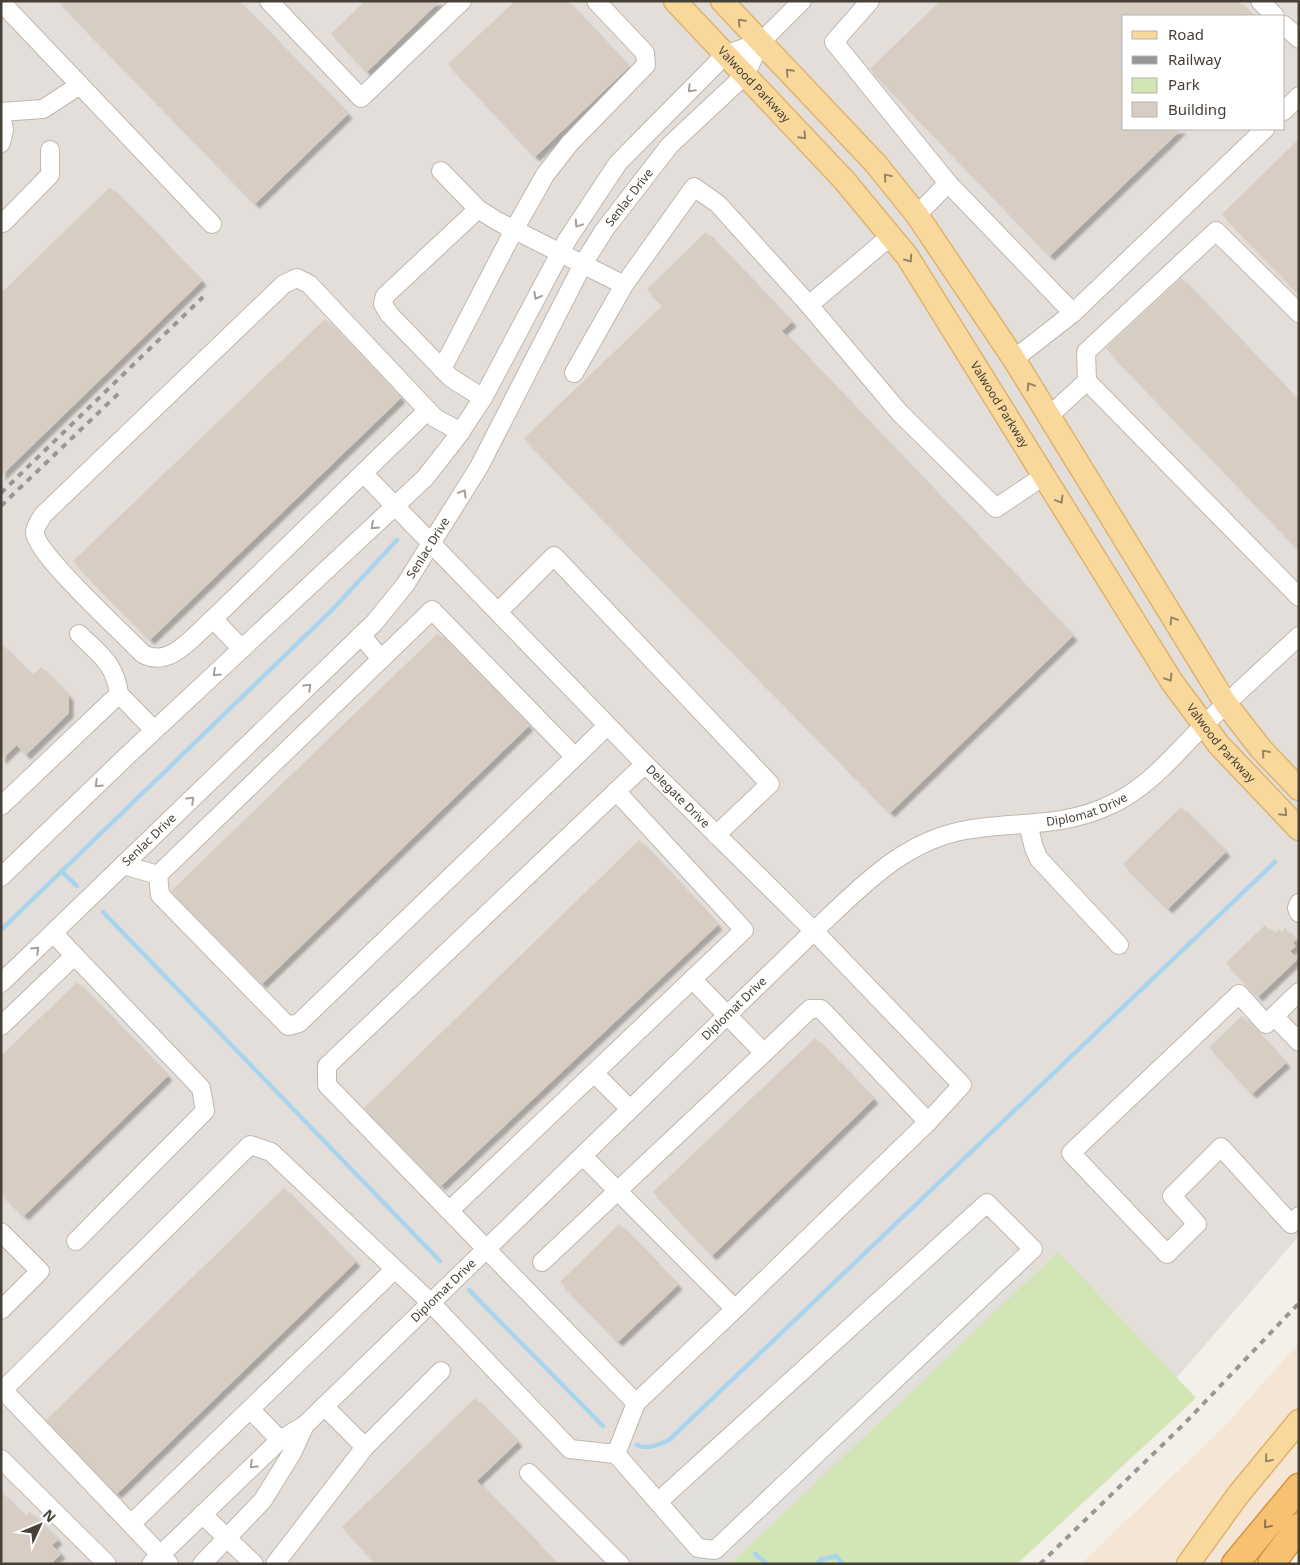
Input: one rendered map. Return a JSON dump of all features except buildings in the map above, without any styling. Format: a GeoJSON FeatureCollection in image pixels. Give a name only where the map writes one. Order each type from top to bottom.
{"type":"FeatureCollection","features":[{"type":"Feature","properties":{"kind":"highway"},"geometry":{"type":"LineString","coordinates":[[1235,1564],[1299,1487]]}},
{"type":"Feature","properties":{"kind":"highway"},"geometry":{"type":"LineString","coordinates":[[1271,1564],[1299,1527]]}},
{"type":"Feature","properties":{"kind":"main road","name":"Valwood Parkway"},"geometry":{"type":"LineString","coordinates":[[675,1],[844,180],[892,235],[923,280],[1172,682],[1203,726],[1299,828]]}},
{"type":"Feature","properties":{"kind":"main road"},"geometry":{"type":"LineString","coordinates":[[722,1],[876,164],[917,215],[1014,359],[1226,704],[1262,749],[1299,789]]}},
{"type":"Feature","properties":{"kind":"main road"},"geometry":{"type":"LineString","coordinates":[[892,235],[917,215]]}},
{"type":"Feature","properties":{"kind":"main road"},"geometry":{"type":"LineString","coordinates":[[1045,475],[1074,456]]}},
{"type":"Feature","properties":{"kind":"main road"},"geometry":{"type":"LineString","coordinates":[[1188,1564],[1238,1495],[1299,1421]]}},
{"type":"Feature","properties":{"kind":"street"},"geometry":{"type":"LineString","coordinates":[[270,1],[361,98],[462,1]]}},
{"type":"Feature","properties":{"kind":"street"},"geometry":{"type":"LineString","coordinates":[[442,369],[541,182],[570,143],[646,66],[645,54],[596,1]]}},
{"type":"Feature","properties":{"kind":"street","name":"Senlac Drive"},"geometry":{"type":"LineString","coordinates":[[1,984],[361,636],[406,585],[432,546],[479,467],[583,264],[627,198],[670,145],[745,75],[761,42],[802,1]]}},
{"type":"Feature","properties":{"kind":"street"},"geometry":{"type":"LineString","coordinates":[[870,1],[834,42],[948,183],[1072,313]]}},
{"type":"Feature","properties":{"kind":"street"},"geometry":{"type":"LineString","coordinates":[[1260,1],[1274,15]]}},
{"type":"Feature","properties":{"kind":"street"},"geometry":{"type":"LineString","coordinates":[[1,2],[212,224]]}},
{"type":"Feature","properties":{"kind":"street"},"geometry":{"type":"LineString","coordinates":[[1285,26],[1299,39]]}},
{"type":"Feature","properties":{"kind":"street","name":"Senlac Drive"},"geometry":{"type":"LineString","coordinates":[[1,877],[154,730],[425,478],[461,432],[483,398],[560,253],[618,163],[725,55],[761,42]]}},
{"type":"Feature","properties":{"kind":"street"},"geometry":{"type":"LineString","coordinates":[[1,143],[4,130],[1,113],[43,109],[80,85]]}},
{"type":"Feature","properties":{"kind":"street"},"geometry":{"type":"LineString","coordinates":[[1285,110],[1299,96]]}},
{"type":"Feature","properties":{"kind":"street"},"geometry":{"type":"LineString","coordinates":[[1014,359],[1072,313],[1264,130]]}},
{"type":"Feature","properties":{"kind":"street"},"geometry":{"type":"LineString","coordinates":[[2,223],[50,175],[50,150]]}},
{"type":"Feature","properties":{"kind":"street"},"geometry":{"type":"LineString","coordinates":[[441,171],[478,209],[514,230],[624,285]]}},
{"type":"Feature","properties":{"kind":"street"},"geometry":{"type":"LineString","coordinates":[[917,215],[948,183]]}},
{"type":"Feature","properties":{"kind":"street"},"geometry":{"type":"LineString","coordinates":[[574,373],[624,285],[694,187],[718,204],[809,304],[899,412],[996,508],[1045,475]]}},
{"type":"Feature","properties":{"kind":"street"},"geometry":{"type":"LineString","coordinates":[[478,209],[383,300],[385,309],[389,314],[442,369],[458,384],[483,398]]}},
{"type":"Feature","properties":{"kind":"street"},"geometry":{"type":"LineString","coordinates":[[1299,313],[1216,231],[1086,352],[1088,380],[1299,597]]}},
{"type":"Feature","properties":{"kind":"street"},"geometry":{"type":"LineString","coordinates":[[809,304],[892,235]]}},
{"type":"Feature","properties":{"kind":"street"},"geometry":{"type":"LineString","coordinates":[[428,410],[213,619],[172,655],[149,657],[143,654],[46,554],[35,533],[43,515],[284,284],[297,278],[309,284],[316,291],[436,418],[461,432]]}},
{"type":"Feature","properties":{"kind":"street"},"geometry":{"type":"LineString","coordinates":[[1049,416],[1088,380]]}},
{"type":"Feature","properties":{"kind":"street","name":"Delegate Drive"},"geometry":{"type":"LineString","coordinates":[[364,474],[644,764],[814,930],[962,1084],[928,1122]]}},
{"type":"Feature","properties":{"kind":"street"},"geometry":{"type":"LineString","coordinates":[[498,612],[554,556],[770,784],[716,835]]}},
{"type":"Feature","properties":{"kind":"street"},"geometry":{"type":"LineString","coordinates":[[158,875],[432,610],[575,757]]}},
{"type":"Feature","properties":{"kind":"street"},"geometry":{"type":"LineString","coordinates":[[213,619],[242,649]]}},
{"type":"Feature","properties":{"kind":"street"},"geometry":{"type":"LineString","coordinates":[[79,634],[110,666],[117,677],[119,694],[154,730]]}},
{"type":"Feature","properties":{"kind":"street"},"geometry":{"type":"LineString","coordinates":[[361,636],[381,659]]}},
{"type":"Feature","properties":{"kind":"street","name":"Diplomat Drive"},"geometry":{"type":"LineString","coordinates":[[160,1561],[202,1514],[280,1440],[305,1425],[814,930],[881,869],[913,848],[960,831],[1072,820],[1124,798],[1160,770],[1203,726],[1299,636]]}},
{"type":"Feature","properties":{"kind":"street"},"geometry":{"type":"LineString","coordinates":[[1,806],[119,694]]}},
{"type":"Feature","properties":{"kind":"street"},"geometry":{"type":"LineString","coordinates":[[158,875],[160,896],[288,1026],[299,1024],[607,726]]}},
{"type":"Feature","properties":{"kind":"street"},"geometry":{"type":"LineString","coordinates":[[636,1403],[327,1085],[326,1066],[644,764]]}},
{"type":"Feature","properties":{"kind":"street"},"geometry":{"type":"LineString","coordinates":[[449,1211],[744,930],[616,791]]}},
{"type":"Feature","properties":{"kind":"street"},"geometry":{"type":"LineString","coordinates":[[1028,824],[1034,848],[1039,858],[1119,945]]}},
{"type":"Feature","properties":{"kind":"street"},"geometry":{"type":"LineString","coordinates":[[123,866],[158,875]]}},
{"type":"Feature","properties":{"kind":"street"},"geometry":{"type":"LineString","coordinates":[[1299,903],[1296,908],[1299,914]]}},
{"type":"Feature","properties":{"kind":"street"},"geometry":{"type":"LineString","coordinates":[[53,934],[201,1088],[206,1111],[76,1241]]}},
{"type":"Feature","properties":{"kind":"street"},"geometry":{"type":"LineString","coordinates":[[1,1026],[74,956]]}},
{"type":"Feature","properties":{"kind":"street"},"geometry":{"type":"LineString","coordinates":[[692,979],[764,1053]]}},
{"type":"Feature","properties":{"kind":"street"},"geometry":{"type":"LineString","coordinates":[[1299,992],[1266,1024],[1239,994],[1071,1153],[1167,1254],[1197,1224],[1172,1196],[1221,1147],[1292,1224],[1299,1216]]}},
{"type":"Feature","properties":{"kind":"street"},"geometry":{"type":"LineString","coordinates":[[542,1262],[810,1009],[820,1009],[928,1122],[735,1310],[636,1403],[616,1454]]}},
{"type":"Feature","properties":{"kind":"street"},"geometry":{"type":"LineString","coordinates":[[1274,1016],[1299,1042]]}},
{"type":"Feature","properties":{"kind":"street"},"geometry":{"type":"LineString","coordinates":[[594,1073],[630,1109]]}},
{"type":"Feature","properties":{"kind":"street"},"geometry":{"type":"LineString","coordinates":[[160,1561],[131,1524],[3,1390],[250,1145],[271,1152],[431,1303],[570,1449],[616,1454],[659,1501],[698,1548],[715,1550],[1033,1249],[987,1203],[659,1501]]}},
{"type":"Feature","properties":{"kind":"street"},"geometry":{"type":"LineString","coordinates":[[583,1156],[735,1310]]}},
{"type":"Feature","properties":{"kind":"street"},"geometry":{"type":"LineString","coordinates":[[1,1232],[40,1271],[1,1310]]}},
{"type":"Feature","properties":{"kind":"street"},"geometry":{"type":"LineString","coordinates":[[131,1524],[394,1270]]}},
{"type":"Feature","properties":{"kind":"street"},"geometry":{"type":"LineString","coordinates":[[275,1564],[365,1447],[441,1371]]}},
{"type":"Feature","properties":{"kind":"street"},"geometry":{"type":"LineString","coordinates":[[324,1406],[365,1447]]}},
{"type":"Feature","properties":{"kind":"street"},"geometry":{"type":"LineString","coordinates":[[250,1409],[280,1440]]}},
{"type":"Feature","properties":{"kind":"street","name":"Diplomat Drive"},"geometry":{"type":"LineString","coordinates":[[202,1564],[271,1490],[305,1425]]}},
{"type":"Feature","properties":{"kind":"street"},"geometry":{"type":"LineString","coordinates":[[1,1459],[97,1560]]}},
{"type":"Feature","properties":{"kind":"street"},"geometry":{"type":"LineString","coordinates":[[529,1473],[620,1564]]}},
{"type":"Feature","properties":{"kind":"street"},"geometry":{"type":"LineString","coordinates":[[202,1514],[254,1564]]}},
{"type":"Feature","properties":{"kind":"shaded area"},"geometry":{"type":"Polygon","coordinates":[[[1,1],[1299,1],[1299,1236],[1064,1508],[999,1564],[1,1564],[1,1]]]}},
{"type":"Feature","properties":{"kind":"shaded area"},"geometry":{"type":"Polygon","coordinates":[[[983,1217],[1031,1273],[724,1564],[664,1564],[650,1549],[686,1515],[677,1505],[983,1217]]]}},
{"type":"Feature","properties":{"kind":"shaded area"},"geometry":{"type":"Polygon","coordinates":[[[1299,1343],[1299,1544],[1283,1564],[1081,1564],[1224,1427],[1299,1343]]]}},
{"type":"Feature","properties":{"kind":"green space"},"geometry":{"type":"Polygon","coordinates":[[[1058,1252],[1196,1398],[1017,1564],[731,1564],[1058,1252]]]}},
{"type":"Feature","properties":{"kind":"waterway"},"geometry":{"type":"LineString","coordinates":[[1,930],[332,610],[397,540]]}},
{"type":"Feature","properties":{"kind":"waterway"},"geometry":{"type":"LineString","coordinates":[[637,1445],[649,1447],[669,1440],[1275,862]]}},
{"type":"Feature","properties":{"kind":"waterway"},"geometry":{"type":"LineString","coordinates":[[61,871],[77,886]]}},
{"type":"Feature","properties":{"kind":"waterway"},"geometry":{"type":"LineString","coordinates":[[103,912],[440,1261]]}},
{"type":"Feature","properties":{"kind":"waterway"},"geometry":{"type":"LineString","coordinates":[[469,1290],[603,1426]]}},
{"type":"Feature","properties":{"kind":"waterway"},"geometry":{"type":"LineString","coordinates":[[755,1554],[767,1564]]}},
{"type":"Feature","properties":{"kind":"waterway"},"geometry":{"type":"LineString","coordinates":[[817,1564],[820,1560],[836,1556],[843,1564]]}},
{"type":"Feature","properties":{"kind":"railway"},"geometry":{"type":"LineString","coordinates":[[1,493],[203,297]]}},
{"type":"Feature","properties":{"kind":"railway"},"geometry":{"type":"LineString","coordinates":[[1,506],[118,394]]}},
{"type":"Feature","properties":{"kind":"railway"},"geometry":{"type":"LineString","coordinates":[[1040,1564],[1185,1423],[1299,1303]]}}]}
